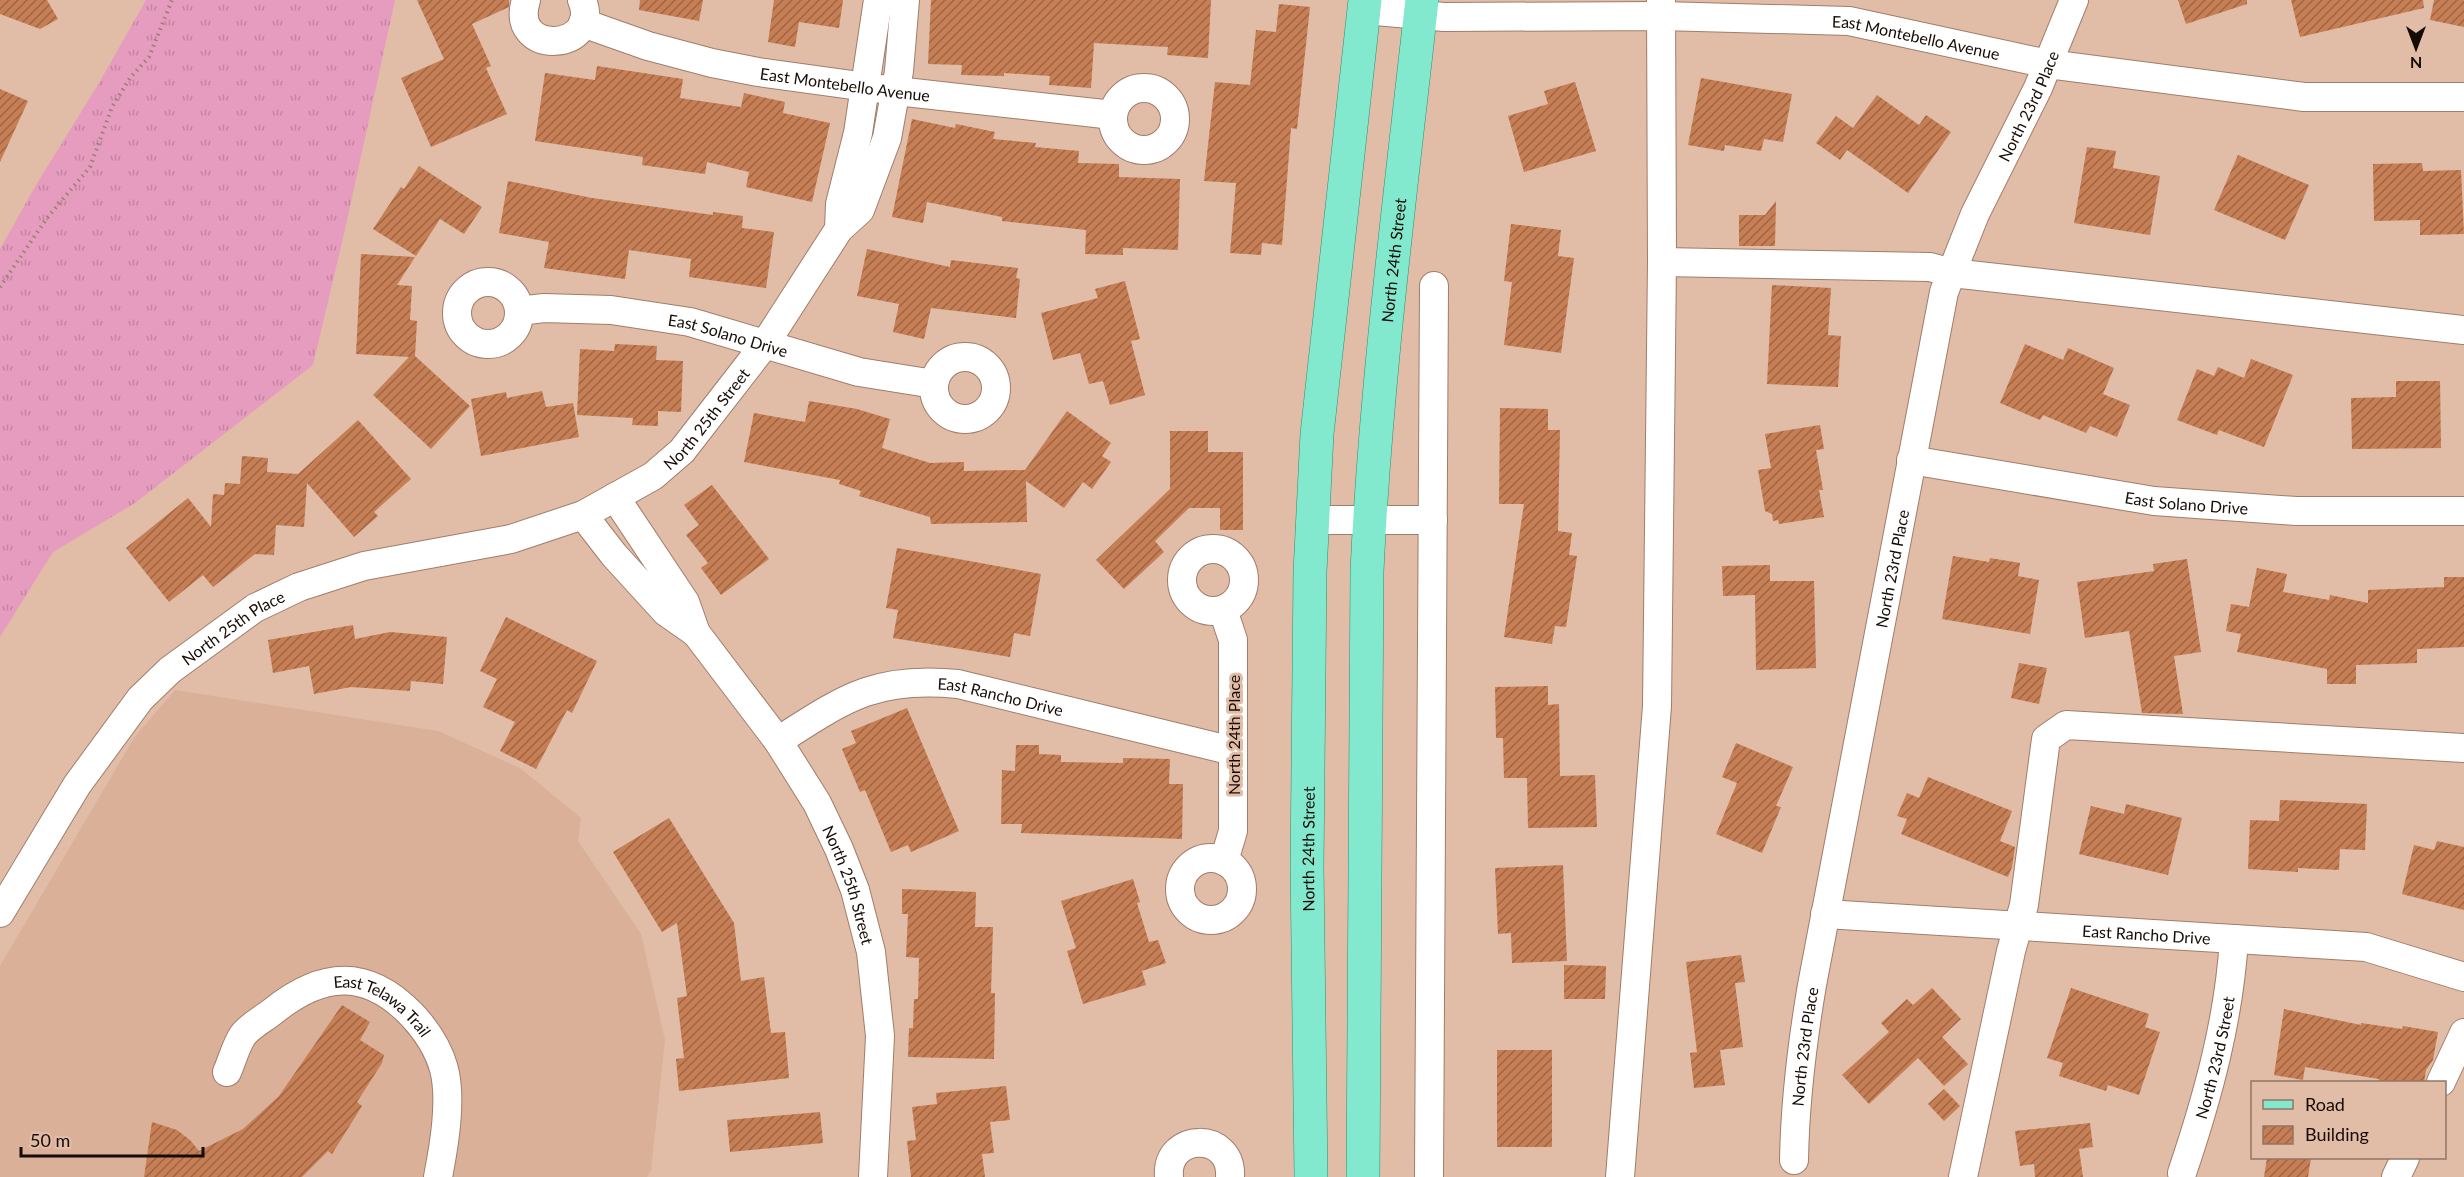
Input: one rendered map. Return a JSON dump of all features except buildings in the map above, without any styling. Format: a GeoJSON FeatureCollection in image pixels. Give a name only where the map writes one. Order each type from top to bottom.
{"type":"FeatureCollection","features":[{"type":"Feature","properties":{"kind":"main road","name":"North 24th Street"},"geometry":{"type":"LineString","coordinates":[[1311,1177],[1307,855],[1312,520],[1317,434],[1364,5]]}},
{"type":"Feature","properties":{"kind":"main road","name":"North 24th Street"},"geometry":{"type":"LineString","coordinates":[[1363,1177],[1366,570],[1374,437],[1421,7]]}},
{"type":"Feature","properties":{"kind":"street","name":"East Montebello Avenue"},"geometry":{"type":"LineString","coordinates":[[526,0],[523,12],[525,22],[538,38],[548,42],[568,39],[577,32],[582,12],[648,46],[712,63],[758,72],[896,91],[1113,115]]}},
{"type":"Feature","properties":{"kind":"street","name":"North 25th Street"},"geometry":{"type":"LineString","coordinates":[[839,229],[840,204],[858,133],[878,0]]}},
{"type":"Feature","properties":{"kind":"street","name":"North 25th Street"},"geometry":{"type":"LineString","coordinates":[[696,633],[666,612],[614,555],[583,515],[653,476],[682,451],[765,344],[839,229],[860,210],[887,138],[896,91],[905,0]]}},
{"type":"Feature","properties":{"kind":"street","name":"North 23rd Place"},"geometry":{"type":"LineString","coordinates":[[1794,1160],[1795,1113],[1802,1047],[1944,292],[1957,254],[2020,126],[2074,0]]}},
{"type":"Feature","properties":{"kind":"street","name":"East Montebello Avenue"},"geometry":{"type":"LineString","coordinates":[[1364,5],[1421,7],[1444,17],[1661,8],[1850,21],[2048,64],[2304,97],[2464,97]]}},
{"type":"Feature","properties":{"kind":"street"},"geometry":{"type":"LineString","coordinates":[[1620,1177],[1657,706],[1662,262],[1661,8]]}},
{"type":"Feature","properties":{"kind":"street"},"geometry":{"type":"LineString","coordinates":[[1662,262],[1930,267],[1952,273],[2464,330]]}},
{"type":"Feature","properties":{"kind":"street"},"geometry":{"type":"LineString","coordinates":[[1429,1177],[1434,286]]}},
{"type":"Feature","properties":{"kind":"street","name":"East Solano Drive"},"geometry":{"type":"LineString","coordinates":[[519,310],[544,308],[641,313],[690,322],[859,372],[934,384]]}},
{"type":"Feature","properties":{"kind":"street","name":"East Solano Drive"},"geometry":{"type":"LineString","coordinates":[[1911,460],[2154,501],[2296,511],[2464,511]]}},
{"type":"Feature","properties":{"kind":"street","name":"North 25th Street"},"geometry":{"type":"LineString","coordinates":[[615,497],[685,602],[696,633],[778,741],[817,803],[855,890],[871,952],[880,1036],[873,1177]]}},
{"type":"Feature","properties":{"kind":"street","name":"North 25th Place"},"geometry":{"type":"LineString","coordinates":[[0,913],[77,785],[140,699],[170,670],[255,608],[299,587],[364,567],[511,539],[583,515]]}},
{"type":"Feature","properties":{"kind":"street"},"geometry":{"type":"LineString","coordinates":[[1312,520],[1433,520]]}},
{"type":"Feature","properties":{"kind":"street","name":"North 24th Place"},"geometry":{"type":"LineString","coordinates":[[1223,610],[1233,640],[1233,831],[1224,861]]}},
{"type":"Feature","properties":{"kind":"street","name":"East Rancho Drive"},"geometry":{"type":"LineString","coordinates":[[778,741],[820,713],[863,692],[891,684],[926,681],[958,684],[1233,751]]}},
{"type":"Feature","properties":{"kind":"street"},"geometry":{"type":"LineString","coordinates":[[1963,1177],[2024,905],[2046,739],[2066,725],[2464,748]]}},
{"type":"Feature","properties":{"kind":"street","name":"East Rancho Drive"},"geometry":{"type":"LineString","coordinates":[[1825,915],[2366,947],[2464,977]]}},
{"type":"Feature","properties":{"kind":"street","name":"North 23rd Street"},"geometry":{"type":"LineString","coordinates":[[2182,1173],[2209,1089],[2220,1042],[2231,982],[2234,939]]}},
{"type":"Feature","properties":{"kind":"street","name":"East Telawa Trail"},"geometry":{"type":"LineString","coordinates":[[227,1072],[244,1034],[288,998],[309,988],[331,982],[364,982],[375,986],[403,1005],[425,1029],[437,1048],[447,1092],[446,1126],[438,1177]]}},
{"type":"Feature","properties":{"kind":"street"},"geometry":{"type":"LineString","coordinates":[[2442,1081],[2464,1033]]}},
{"type":"Feature","properties":{"kind":"street"},"geometry":{"type":"LineString","coordinates":[[1169,1177],[1171,1161],[1177,1152],[1196,1143],[1214,1146],[1222,1152],[1228,1160],[1230,1177]]}},
{"type":"Feature","properties":{"kind":"street"},"geometry":{"type":"LineString","coordinates":[[2396,1177],[2405,1159]]}},
{"type":"Feature","properties":{"kind":"path"},"geometry":{"type":"LineString","coordinates":[[0,287],[48,219],[90,167],[112,107],[130,78],[149,57],[171,0]]}},
{"type":"Feature","properties":{"kind":"shaded area"},"geometry":{"type":"Polygon","coordinates":[[[175,690],[438,731],[520,768],[581,818],[578,841],[641,934],[665,1040],[651,1170],[647,1177],[0,1177],[0,966],[134,738],[175,690]]]}},
{"type":"Feature","properties":{"kind":"green space"},"geometry":{"type":"Polygon","coordinates":[[[146,0],[395,0],[313,365],[135,503],[53,552],[0,637],[0,249],[146,0]]]}}]}
